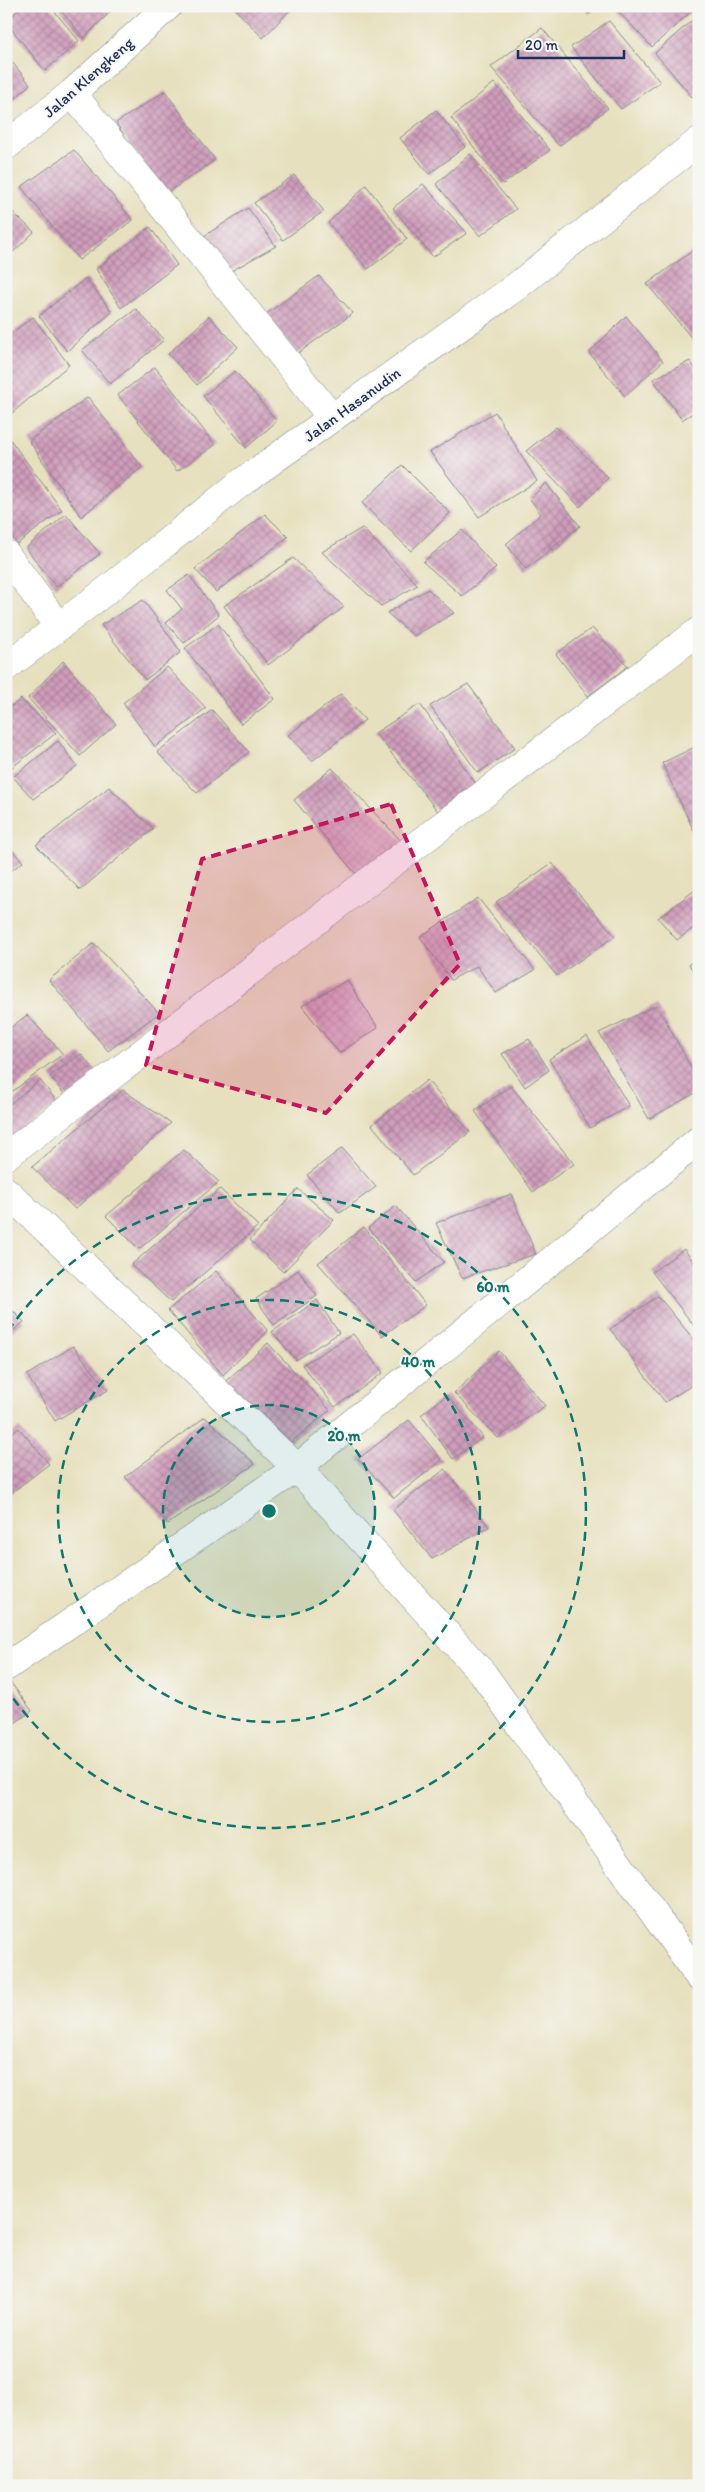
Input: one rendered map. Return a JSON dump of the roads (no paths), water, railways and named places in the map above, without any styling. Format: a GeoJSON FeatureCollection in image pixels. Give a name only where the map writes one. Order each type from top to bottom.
{"type":"FeatureCollection","features":[{"type":"Feature","properties":{"kind":"street","name":"Jalan Klengkeng"},"geometry":{"type":"LineString","coordinates":[[6,146],[72,93],[168,6]]}},
{"type":"Feature","properties":{"kind":"street"},"geometry":{"type":"LineString","coordinates":[[72,93],[332,418]]}},
{"type":"Feature","properties":{"kind":"street","name":"Jalan Hasanudin"},"geometry":{"type":"LineString","coordinates":[[6,667],[111,587],[238,485],[513,289],[699,140]]}},
{"type":"Feature","properties":{"kind":"street"},"geometry":{"type":"LineString","coordinates":[[6,554],[58,626]]}},
{"type":"Feature","properties":{"kind":"street"},"geometry":{"type":"LineString","coordinates":[[6,1156],[699,631]]}},
{"type":"Feature","properties":{"kind":"street"},"geometry":{"type":"LineString","coordinates":[[6,1667],[297,1468],[699,1140]]}},
{"type":"Feature","properties":{"kind":"street"},"geometry":{"type":"LineString","coordinates":[[6,1191],[297,1468],[484,1675],[699,1977]]}}]}
